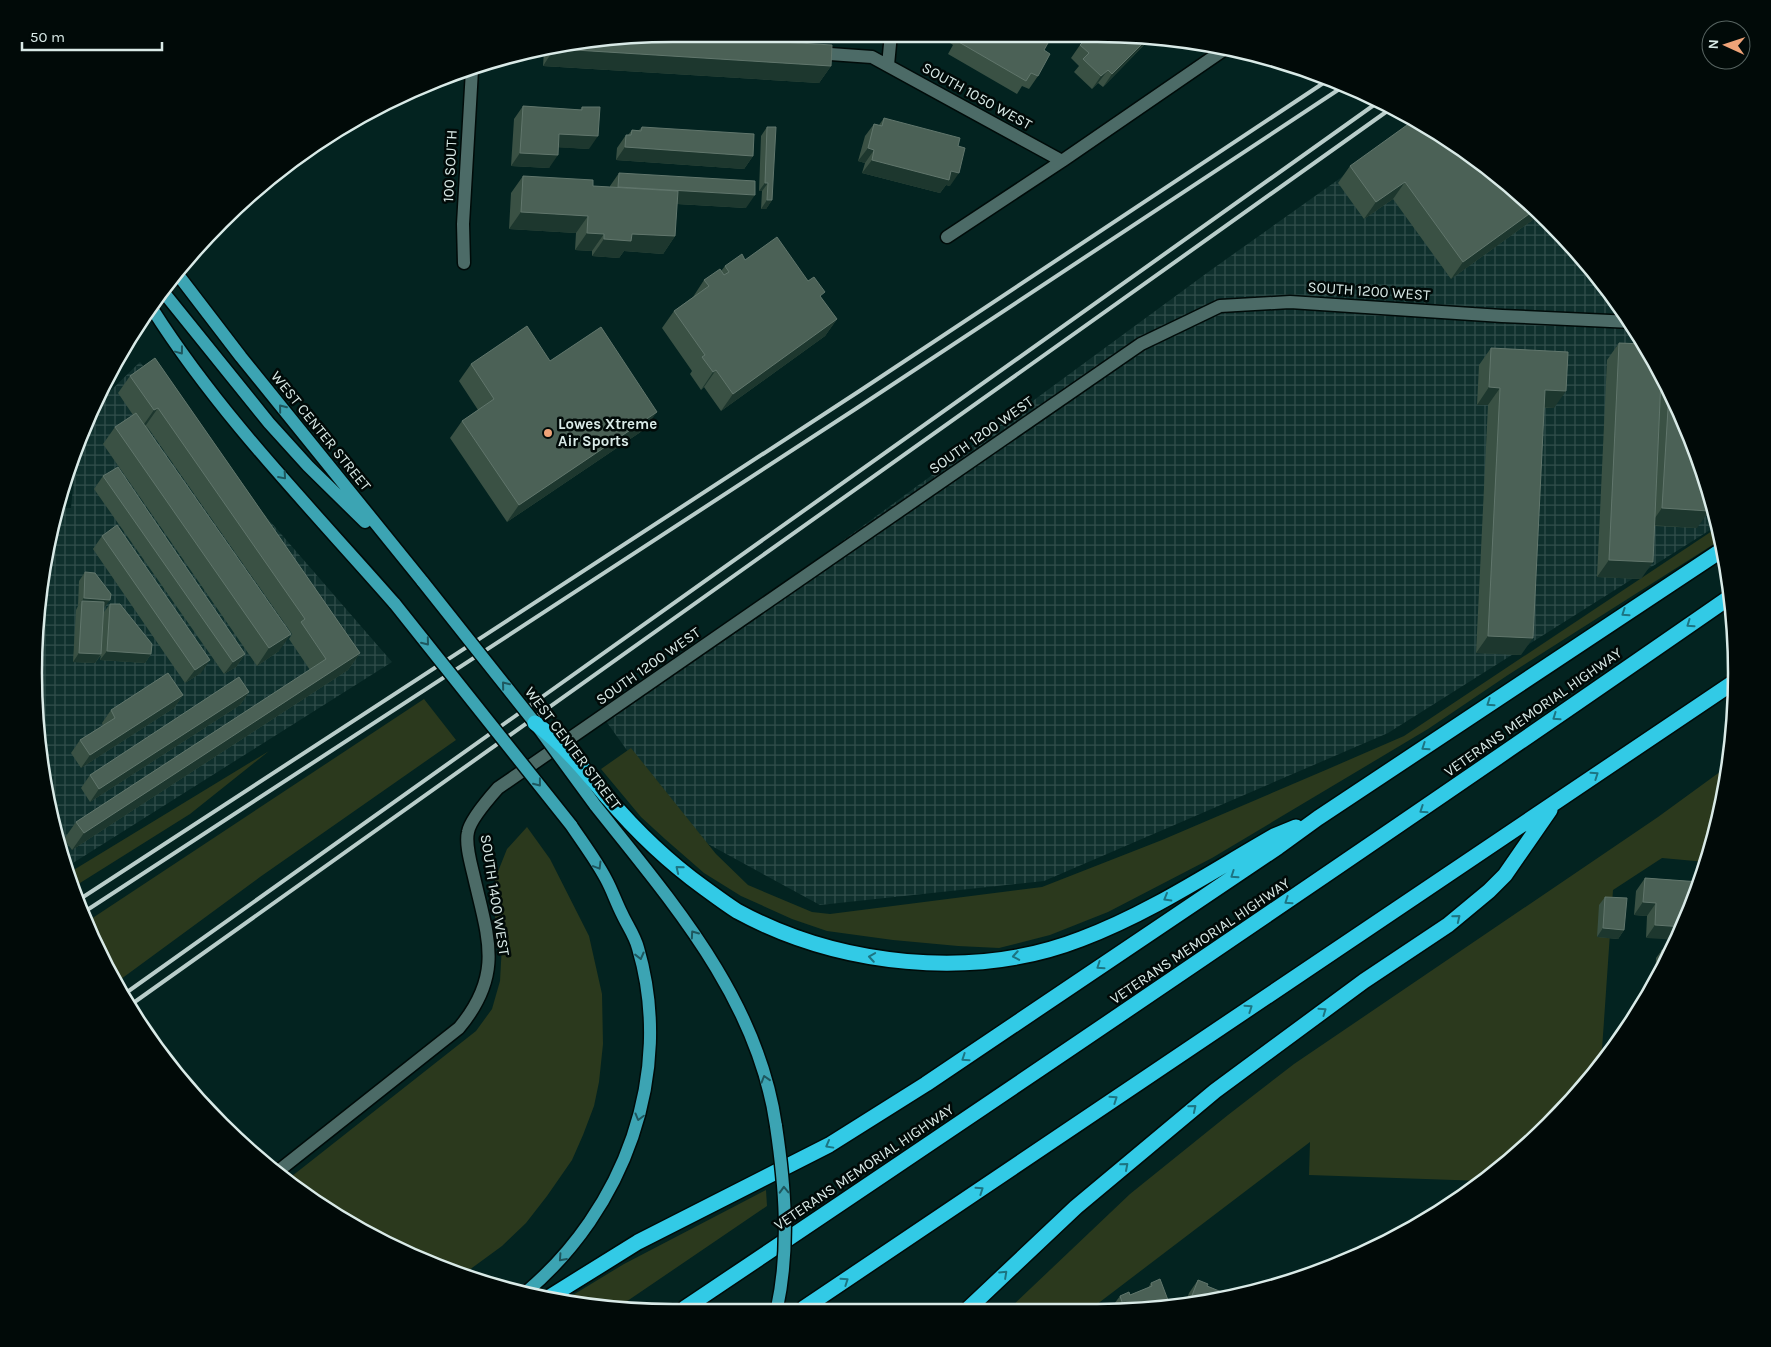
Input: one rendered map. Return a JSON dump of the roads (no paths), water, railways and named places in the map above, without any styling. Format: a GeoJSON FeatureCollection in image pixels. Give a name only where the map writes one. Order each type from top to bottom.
{"type":"FeatureCollection","features":[{"type":"Feature","properties":{"kind":"highway"},"geometry":{"type":"LineString","coordinates":[[556,1293],[638,1242],[830,1145],[870,1120],[1278,847],[1318,818],[1717,554]]}},
{"type":"Feature","properties":{"kind":"highway","name":"VETERANS MEMORIAL HIGHWAY"},"geometry":{"type":"LineString","coordinates":[[691,1304],[1429,806],[1724,601]]}},
{"type":"Feature","properties":{"kind":"highway"},"geometry":{"type":"LineString","coordinates":[[810,1304],[1728,686]]}},
{"type":"Feature","properties":{"kind":"highway"},"geometry":{"type":"LineString","coordinates":[[535,723],[550,734],[574,757],[601,801],[625,818],[679,870],[736,910],[769,926],[815,944],[850,954],[884,959],[921,962],[962,962],[1003,959],[1042,952],[1080,940],[1152,907],[1274,836],[1318,818]]}},
{"type":"Feature","properties":{"kind":"highway"},"geometry":{"type":"LineString","coordinates":[[972,1304],[1076,1207],[1215,1090],[1364,981],[1448,925],[1489,891],[1505,875],[1555,803]]}},
{"type":"Feature","properties":{"kind":"main road","name":"WEST CENTER STREET"},"geometry":{"type":"LineString","coordinates":[[181,279],[241,357],[535,723]]}},
{"type":"Feature","properties":{"kind":"main road"},"geometry":{"type":"LineString","coordinates":[[167,297],[256,408],[288,444],[308,466],[403,558]]}},
{"type":"Feature","properties":{"kind":"main road"},"geometry":{"type":"LineString","coordinates":[[155,314],[176,346],[242,430],[396,604],[570,825],[590,852],[607,880],[638,946],[646,981],[650,1013],[649,1064],[640,1115],[630,1146],[607,1195],[564,1256],[531,1288]]}},
{"type":"Feature","properties":{"kind":"main road","name":"WEST CENTER STREET"},"geometry":{"type":"LineString","coordinates":[[601,801],[717,966],[752,1038],[766,1080],[776,1126],[784,1179],[782,1277],[777,1304]]}},
{"type":"Feature","properties":{"kind":"street"},"geometry":{"type":"LineString","coordinates":[[888,65],[890,42]]}},
{"type":"Feature","properties":{"kind":"street","name":"SOUTH 1050 WEST"},"geometry":{"type":"LineString","coordinates":[[804,52],[872,57],[1062,161]]}},
{"type":"Feature","properties":{"kind":"street"},"geometry":{"type":"LineString","coordinates":[[948,237],[1217,54]]}},
{"type":"Feature","properties":{"kind":"street","name":"100 SOUTH"},"geometry":{"type":"LineString","coordinates":[[464,263],[463,224],[472,76]]}},
{"type":"Feature","properties":{"kind":"street","name":"SOUTH 1200 WEST"},"geometry":{"type":"LineString","coordinates":[[534,763],[1141,344],[1220,306],[1290,302],[1502,316],[1621,321]]}},
{"type":"Feature","properties":{"kind":"street","name":"SOUTH 1400 WEST"},"geometry":{"type":"LineString","coordinates":[[282,1169],[459,1028],[473,1011],[484,987],[490,961],[486,928],[469,856],[468,831],[482,806],[498,788],[534,763]]}},
{"type":"Feature","properties":{"kind":"railway"},"geometry":{"type":"LineString","coordinates":[[84,897],[861,390],[1322,84]]}},
{"type":"Feature","properties":{"kind":"railway"},"geometry":{"type":"LineString","coordinates":[[89,909],[857,408],[1337,90]]}},
{"type":"Feature","properties":{"kind":"railway"},"geometry":{"type":"LineString","coordinates":[[128,991],[1373,106]]}},
{"type":"Feature","properties":{"kind":"railway"},"geometry":{"type":"LineString","coordinates":[[135,1002],[1385,112]]}},
{"type":"Feature","properties":{"kind":"place","name":"Lowes Xtreme Air Sports"},"geometry":{"type":"Point","coordinates":[548,433]}}]}
